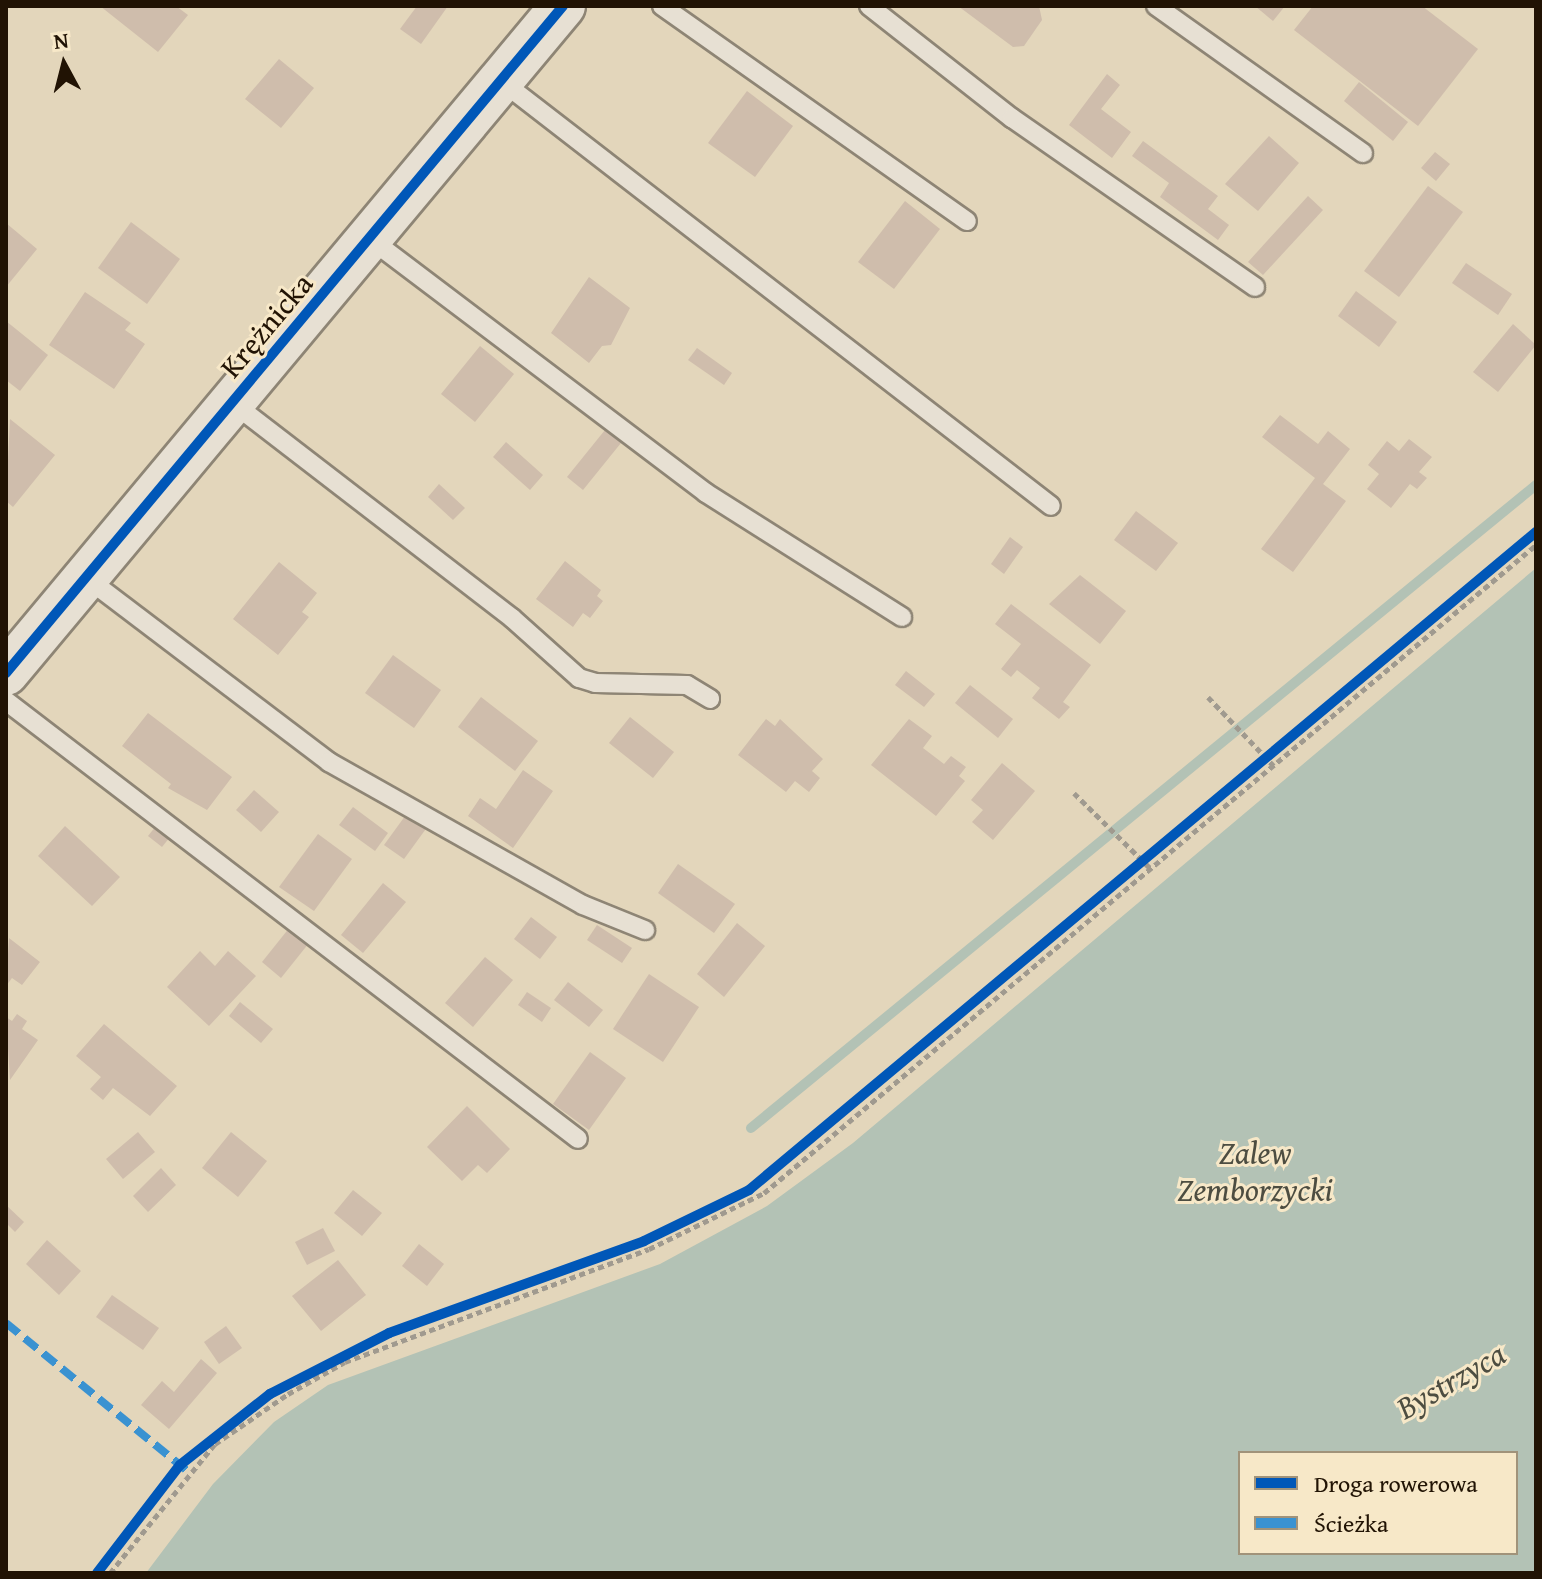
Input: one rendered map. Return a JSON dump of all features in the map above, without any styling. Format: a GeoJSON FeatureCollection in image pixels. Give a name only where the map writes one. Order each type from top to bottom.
{"type":"FeatureCollection","features":[{"type":"Feature","properties":{"kind":"street","name":"Krężnicka"},"geometry":{"type":"LineString","coordinates":[[6,673],[88,579],[563,6]]}},
{"type":"Feature","properties":{"kind":"lane"},"geometry":{"type":"LineString","coordinates":[[662,6],[967,221]]}},
{"type":"Feature","properties":{"kind":"lane"},"geometry":{"type":"LineString","coordinates":[[869,6],[1012,118],[1255,287]]}},
{"type":"Feature","properties":{"kind":"lane"},"geometry":{"type":"LineString","coordinates":[[1156,6],[1363,153]]}},
{"type":"Feature","properties":{"kind":"lane"},"geometry":{"type":"LineString","coordinates":[[500,80],[1051,506]]}},
{"type":"Feature","properties":{"kind":"lane"},"geometry":{"type":"LineString","coordinates":[[369,238],[706,493],[902,617]]}},
{"type":"Feature","properties":{"kind":"lane"},"geometry":{"type":"LineString","coordinates":[[233,403],[512,618],[579,678],[595,683],[687,685],[710,699]]}},
{"type":"Feature","properties":{"kind":"lane"},"geometry":{"type":"LineString","coordinates":[[88,579],[329,762],[583,905],[645,930]]}},
{"type":"Feature","properties":{"kind":"lane"},"geometry":{"type":"LineString","coordinates":[[6,701],[578,1139]]}},
{"type":"Feature","properties":{"kind":"path"},"geometry":{"type":"LineString","coordinates":[[1270,762],[1536,532]]}},
{"type":"Feature","properties":{"kind":"path"},"geometry":{"type":"LineString","coordinates":[[110,1573],[202,1457],[232,1430],[345,1362],[644,1241],[749,1190],[1536,545]]}},
{"type":"Feature","properties":{"kind":"path"},"geometry":{"type":"LineString","coordinates":[[1208,697],[1270,762]]}},
{"type":"Feature","properties":{"kind":"path"},"geometry":{"type":"LineString","coordinates":[[1074,793],[1146,864]]}},
{"type":"Feature","properties":{"kind":"path"},"geometry":{"type":"LineString","coordinates":[[97,1573],[180,1465],[237,1415],[327,1361],[500,1300]]}},
{"type":"Feature","properties":{"kind":"water","name":"Zalew Zemborzycki"},"geometry":{"type":"Polygon","coordinates":[[[1536,568],[1536,1573],[146,1573],[213,1484],[274,1422],[328,1385],[660,1264],[767,1206],[853,1143],[1536,568]]]}},
{"type":"Feature","properties":{"kind":"building"},"geometry":{"type":"Polygon","coordinates":[[[100,6],[176,6],[188,15],[158,52],[100,6]]]}},
{"type":"Feature","properties":{"kind":"building"},"geometry":{"type":"Polygon","coordinates":[[[417,6],[448,6],[421,44],[400,29],[417,6]]]}},
{"type":"Feature","properties":{"kind":"building"},"geometry":{"type":"Polygon","coordinates":[[[958,6],[1039,6],[1042,20],[1024,46],[1013,47],[958,6]]]}},
{"type":"Feature","properties":{"kind":"building"},"geometry":{"type":"Polygon","coordinates":[[[1255,6],[1285,6],[1273,21],[1255,6]]]}},
{"type":"Feature","properties":{"kind":"building"},"geometry":{"type":"Polygon","coordinates":[[[1313,6],[1422,6],[1478,49],[1418,126],[1294,30],[1313,6]]]}},
{"type":"Feature","properties":{"kind":"building"},"geometry":{"type":"Polygon","coordinates":[[[279,59],[314,88],[281,128],[245,99],[279,59]]]}},
{"type":"Feature","properties":{"kind":"building"},"geometry":{"type":"Polygon","coordinates":[[[1107,74],[1120,85],[1101,109],[1131,132],[1112,158],[1069,125],[1107,74]]]}},
{"type":"Feature","properties":{"kind":"building"},"geometry":{"type":"Polygon","coordinates":[[[1359,82],[1408,122],[1393,141],[1344,101],[1359,82]]]}},
{"type":"Feature","properties":{"kind":"building"},"geometry":{"type":"Polygon","coordinates":[[[747,91],[793,126],[755,177],[708,143],[747,91]]]}},
{"type":"Feature","properties":{"kind":"building"},"geometry":{"type":"Polygon","coordinates":[[[1269,136],[1299,163],[1258,211],[1225,184],[1269,136]]]}},
{"type":"Feature","properties":{"kind":"building"},"geometry":{"type":"Polygon","coordinates":[[[1143,141],[1218,196],[1208,209],[1229,225],[1218,240],[1160,197],[1169,183],[1132,156],[1143,141]]]}},
{"type":"Feature","properties":{"kind":"building"},"geometry":{"type":"Polygon","coordinates":[[[1435,152],[1450,164],[1436,181],[1421,168],[1435,152]]]}},
{"type":"Feature","properties":{"kind":"building"},"geometry":{"type":"Polygon","coordinates":[[[1428,186],[1463,212],[1399,297],[1364,271],[1428,186]]]}},
{"type":"Feature","properties":{"kind":"building"},"geometry":{"type":"Polygon","coordinates":[[[1308,196],[1323,210],[1263,275],[1248,262],[1308,196]]]}},
{"type":"Feature","properties":{"kind":"building"},"geometry":{"type":"Polygon","coordinates":[[[905,201],[940,229],[894,289],[858,262],[905,201]]]}},
{"type":"Feature","properties":{"kind":"building"},"geometry":{"type":"Polygon","coordinates":[[[131,222],[180,259],[147,304],[98,268],[131,222]]]}},
{"type":"Feature","properties":{"kind":"building"},"geometry":{"type":"Polygon","coordinates":[[[6,223],[37,249],[6,287],[6,223]]]}},
{"type":"Feature","properties":{"kind":"building"},"geometry":{"type":"Polygon","coordinates":[[[1466,263],[1512,294],[1498,315],[1452,283],[1466,263]]]}},
{"type":"Feature","properties":{"kind":"building"},"geometry":{"type":"Polygon","coordinates":[[[589,277],[630,308],[611,345],[602,346],[589,363],[551,333],[589,277]]]}},
{"type":"Feature","properties":{"kind":"building"},"geometry":{"type":"Polygon","coordinates":[[[1356,291],[1397,322],[1379,347],[1338,316],[1356,291]]]}},
{"type":"Feature","properties":{"kind":"building"},"geometry":{"type":"Polygon","coordinates":[[[85,292],[131,323],[125,330],[145,344],[114,389],[49,345],[85,292]]]}},
{"type":"Feature","properties":{"kind":"building"},"geometry":{"type":"Polygon","coordinates":[[[6,321],[48,355],[20,391],[6,380],[6,321]]]}},
{"type":"Feature","properties":{"kind":"building"},"geometry":{"type":"Polygon","coordinates":[[[1513,324],[1536,345],[1498,392],[1473,372],[1513,324]]]}},
{"type":"Feature","properties":{"kind":"building"},"geometry":{"type":"Polygon","coordinates":[[[480,346],[514,374],[475,422],[441,394],[480,346]]]}},
{"type":"Feature","properties":{"kind":"building"},"geometry":{"type":"Polygon","coordinates":[[[697,348],[732,373],[724,385],[688,360],[697,348]]]}},
{"type":"Feature","properties":{"kind":"building"},"geometry":{"type":"Polygon","coordinates":[[[1280,415],[1318,444],[1328,431],[1350,449],[1323,484],[1346,501],[1293,572],[1261,549],[1315,478],[1262,437],[1280,415]]]}},
{"type":"Feature","properties":{"kind":"building"},"geometry":{"type":"Polygon","coordinates":[[[10,419],[55,455],[13,507],[6,501],[10,419]]]}},
{"type":"Feature","properties":{"kind":"building"},"geometry":{"type":"Polygon","coordinates":[[[609,425],[625,438],[583,490],[567,477],[609,425]]]}},
{"type":"Feature","properties":{"kind":"building"},"geometry":{"type":"Polygon","coordinates":[[[1409,439],[1432,457],[1419,472],[1427,478],[1417,489],[1410,484],[1391,508],[1367,489],[1379,474],[1368,465],[1387,441],[1399,451],[1409,439]]]}},
{"type":"Feature","properties":{"kind":"building"},"geometry":{"type":"Polygon","coordinates":[[[506,442],[543,475],[530,490],[493,457],[506,442]]]}},
{"type":"Feature","properties":{"kind":"building"},"geometry":{"type":"Polygon","coordinates":[[[439,484],[465,508],[453,520],[428,497],[439,484]]]}},
{"type":"Feature","properties":{"kind":"building"},"geometry":{"type":"Polygon","coordinates":[[[1136,511],[1178,543],[1156,571],[1114,540],[1136,511]]]}},
{"type":"Feature","properties":{"kind":"building"},"geometry":{"type":"Polygon","coordinates":[[[1010,537],[1023,547],[1004,574],[991,564],[1010,537]]]}},
{"type":"Feature","properties":{"kind":"building"},"geometry":{"type":"Polygon","coordinates":[[[565,561],[601,590],[597,596],[603,601],[590,618],[583,613],[573,627],[536,599],[565,561]]]}},
{"type":"Feature","properties":{"kind":"building"},"geometry":{"type":"Polygon","coordinates":[[[279,562],[317,593],[302,612],[309,617],[278,655],[233,619],[279,562]]]}},
{"type":"Feature","properties":{"kind":"building"},"geometry":{"type":"Polygon","coordinates":[[[1080,575],[1126,611],[1100,644],[1049,604],[1080,575]]]}},
{"type":"Feature","properties":{"kind":"building"},"geometry":{"type":"Polygon","coordinates":[[[1011,604],[1091,665],[1063,702],[1070,707],[1059,719],[1032,698],[1040,688],[1017,670],[1011,677],[1001,669],[1021,644],[995,624],[1011,604]]]}},
{"type":"Feature","properties":{"kind":"building"},"geometry":{"type":"Polygon","coordinates":[[[393,655],[441,690],[414,728],[365,693],[393,655]]]}},
{"type":"Feature","properties":{"kind":"building"},"geometry":{"type":"Polygon","coordinates":[[[906,671],[935,694],[924,707],[895,685],[906,671]]]}},
{"type":"Feature","properties":{"kind":"building"},"geometry":{"type":"Polygon","coordinates":[[[970,685],[1013,719],[998,738],[955,703],[970,685]]]}},
{"type":"Feature","properties":{"kind":"building"},"geometry":{"type":"Polygon","coordinates":[[[481,697],[538,741],[515,771],[458,727],[481,697]]]}},
{"type":"Feature","properties":{"kind":"building"},"geometry":{"type":"Polygon","coordinates":[[[148,713],[232,777],[207,810],[168,788],[171,784],[122,746],[148,713]]]}},
{"type":"Feature","properties":{"kind":"building"},"geometry":{"type":"Polygon","coordinates":[[[630,717],[674,752],[653,778],[609,743],[630,717]]]}},
{"type":"Feature","properties":{"kind":"building"},"geometry":{"type":"Polygon","coordinates":[[[766,719],[775,726],[780,719],[823,759],[812,771],[820,778],[809,792],[795,781],[786,792],[738,755],[766,719]]]}},
{"type":"Feature","properties":{"kind":"building"},"geometry":{"type":"Polygon","coordinates":[[[909,719],[932,736],[923,748],[944,764],[951,756],[966,767],[959,776],[965,781],[936,816],[871,765],[909,719]]]}},
{"type":"Feature","properties":{"kind":"building"},"geometry":{"type":"Polygon","coordinates":[[[1002,763],[1035,791],[993,840],[972,822],[983,810],[971,800],[1002,763]]]}},
{"type":"Feature","properties":{"kind":"building"},"geometry":{"type":"Polygon","coordinates":[[[523,770],[553,791],[513,848],[468,816],[480,798],[496,809],[523,770]]]}},
{"type":"Feature","properties":{"kind":"building"},"geometry":{"type":"Polygon","coordinates":[[[254,790],[279,812],[261,832],[236,810],[254,790]]]}},
{"type":"Feature","properties":{"kind":"building"},"geometry":{"type":"Polygon","coordinates":[[[353,807],[388,833],[375,851],[339,825],[353,807]]]}},
{"type":"Feature","properties":{"kind":"building"},"geometry":{"type":"Polygon","coordinates":[[[408,812],[428,826],[404,859],[384,845],[408,812]]]}},
{"type":"Feature","properties":{"kind":"building"},"geometry":{"type":"Polygon","coordinates":[[[65,826],[120,877],[92,906],[38,856],[65,826]]]}},
{"type":"Feature","properties":{"kind":"building"},"geometry":{"type":"Polygon","coordinates":[[[156,826],[170,837],[162,847],[148,836],[156,826]]]}},
{"type":"Feature","properties":{"kind":"building"},"geometry":{"type":"Polygon","coordinates":[[[318,834],[352,859],[314,911],[279,887],[318,834]]]}},
{"type":"Feature","properties":{"kind":"building"},"geometry":{"type":"Polygon","coordinates":[[[678,864],[735,904],[714,933],[658,893],[678,864]]]}},
{"type":"Feature","properties":{"kind":"building"},"geometry":{"type":"Polygon","coordinates":[[[383,883],[406,902],[363,953],[341,935],[383,883]]]}},
{"type":"Feature","properties":{"kind":"building"},"geometry":{"type":"Polygon","coordinates":[[[531,917],[557,937],[540,959],[514,939],[531,917]]]}},
{"type":"Feature","properties":{"kind":"building"},"geometry":{"type":"Polygon","coordinates":[[[737,923],[765,946],[724,997],[697,974],[737,923]]]}},
{"type":"Feature","properties":{"kind":"building"},"geometry":{"type":"Polygon","coordinates":[[[597,925],[632,948],[622,963],[587,940],[597,925]]]}},
{"type":"Feature","properties":{"kind":"building"},"geometry":{"type":"Polygon","coordinates":[[[290,927],[309,943],[281,978],[262,962],[290,927]]]}},
{"type":"Feature","properties":{"kind":"building"},"geometry":{"type":"Polygon","coordinates":[[[9,938],[40,962],[22,985],[12,978],[6,986],[9,938]]]}},
{"type":"Feature","properties":{"kind":"building"},"geometry":{"type":"Polygon","coordinates":[[[200,951],[215,966],[228,951],[256,976],[209,1026],[167,987],[200,951]]]}},
{"type":"Feature","properties":{"kind":"building"},"geometry":{"type":"Polygon","coordinates":[[[485,957],[513,980],[473,1027],[445,1003],[485,957]]]}},
{"type":"Feature","properties":{"kind":"building"},"geometry":{"type":"Polygon","coordinates":[[[649,974],[699,1007],[663,1062],[613,1029],[649,974]]]}},
{"type":"Feature","properties":{"kind":"building"},"geometry":{"type":"Polygon","coordinates":[[[568,982],[603,1010],[589,1027],[554,1000],[568,982]]]}},
{"type":"Feature","properties":{"kind":"building"},"geometry":{"type":"Polygon","coordinates":[[[527,992],[551,1008],[542,1022],[518,1005],[527,992]]]}},
{"type":"Feature","properties":{"kind":"building"},"geometry":{"type":"Polygon","coordinates":[[[240,1002],[273,1029],[261,1043],[229,1016],[240,1002]]]}},
{"type":"Feature","properties":{"kind":"building"},"geometry":{"type":"Polygon","coordinates":[[[17,1014],[27,1021],[22,1029],[38,1040],[10,1080],[6,1017],[12,1021],[17,1014]]]}},
{"type":"Feature","properties":{"kind":"building"},"geometry":{"type":"Polygon","coordinates":[[[104,1024],[177,1086],[150,1116],[113,1088],[103,1100],[90,1089],[101,1077],[76,1056],[104,1024]]]}},
{"type":"Feature","properties":{"kind":"building"},"geometry":{"type":"Polygon","coordinates":[[[590,1052],[626,1078],[589,1130],[553,1104],[590,1052]]]}},
{"type":"Feature","properties":{"kind":"building"},"geometry":{"type":"Polygon","coordinates":[[[467,1106],[510,1149],[487,1173],[478,1165],[462,1181],[427,1147],[467,1106]]]}},
{"type":"Feature","properties":{"kind":"building"},"geometry":{"type":"Polygon","coordinates":[[[138,1132],[155,1152],[123,1179],[106,1159],[138,1132]]]}},
{"type":"Feature","properties":{"kind":"building"},"geometry":{"type":"Polygon","coordinates":[[[231,1132],[267,1161],[238,1197],[202,1168],[231,1132]]]}},
{"type":"Feature","properties":{"kind":"building"},"geometry":{"type":"Polygon","coordinates":[[[161,1168],[176,1185],[148,1212],[133,1196],[161,1168]]]}},
{"type":"Feature","properties":{"kind":"building"},"geometry":{"type":"Polygon","coordinates":[[[353,1190],[382,1213],[362,1236],[334,1213],[353,1190]]]}},
{"type":"Feature","properties":{"kind":"building"},"geometry":{"type":"Polygon","coordinates":[[[6,1205],[24,1222],[15,1232],[6,1223],[6,1205]]]}},
{"type":"Feature","properties":{"kind":"building"},"geometry":{"type":"Polygon","coordinates":[[[323,1228],[335,1251],[307,1265],[295,1242],[323,1228]]]}},
{"type":"Feature","properties":{"kind":"building"},"geometry":{"type":"Polygon","coordinates":[[[47,1240],[81,1271],[59,1295],[26,1264],[47,1240]]]}},
{"type":"Feature","properties":{"kind":"building"},"geometry":{"type":"Polygon","coordinates":[[[419,1244],[444,1264],[427,1286],[402,1266],[419,1244]]]}},
{"type":"Feature","properties":{"kind":"building"},"geometry":{"type":"Polygon","coordinates":[[[338,1260],[366,1295],[321,1331],[292,1296],[338,1260]]]}},
{"type":"Feature","properties":{"kind":"building"},"geometry":{"type":"Polygon","coordinates":[[[112,1295],[159,1328],[143,1350],[96,1317],[112,1295]]]}},
{"type":"Feature","properties":{"kind":"building"},"geometry":{"type":"Polygon","coordinates":[[[226,1326],[242,1348],[219,1364],[204,1342],[226,1326]]]}},
{"type":"Feature","properties":{"kind":"building"},"geometry":{"type":"Polygon","coordinates":[[[201,1359],[217,1373],[169,1429],[141,1405],[162,1381],[174,1392],[201,1359]]]}},
{"type":"Feature","properties":{"kind":"waterway"},"geometry":{"type":"LineString","coordinates":[[751,1128],[1536,485]]}},
{"type":"Feature","properties":{"kind":"marked path"},"geometry":{"type":"LineString","coordinates":[[6,1323],[190,1473]]}},
{"type":"Feature","properties":{"kind":"cycle path"},"geometry":{"type":"LineString","coordinates":[[6,673],[563,6]]}},
{"type":"Feature","properties":{"kind":"cycle path"},"geometry":{"type":"LineString","coordinates":[[97,1573],[180,1465],[270,1394],[389,1333],[644,1241],[749,1190],[1536,532]]}},
{"type":"Feature","properties":{"kind":"water label","name":"Bystrzyca"},"geometry":{"type":"Point","coordinates":[1451,1381]}}]}
